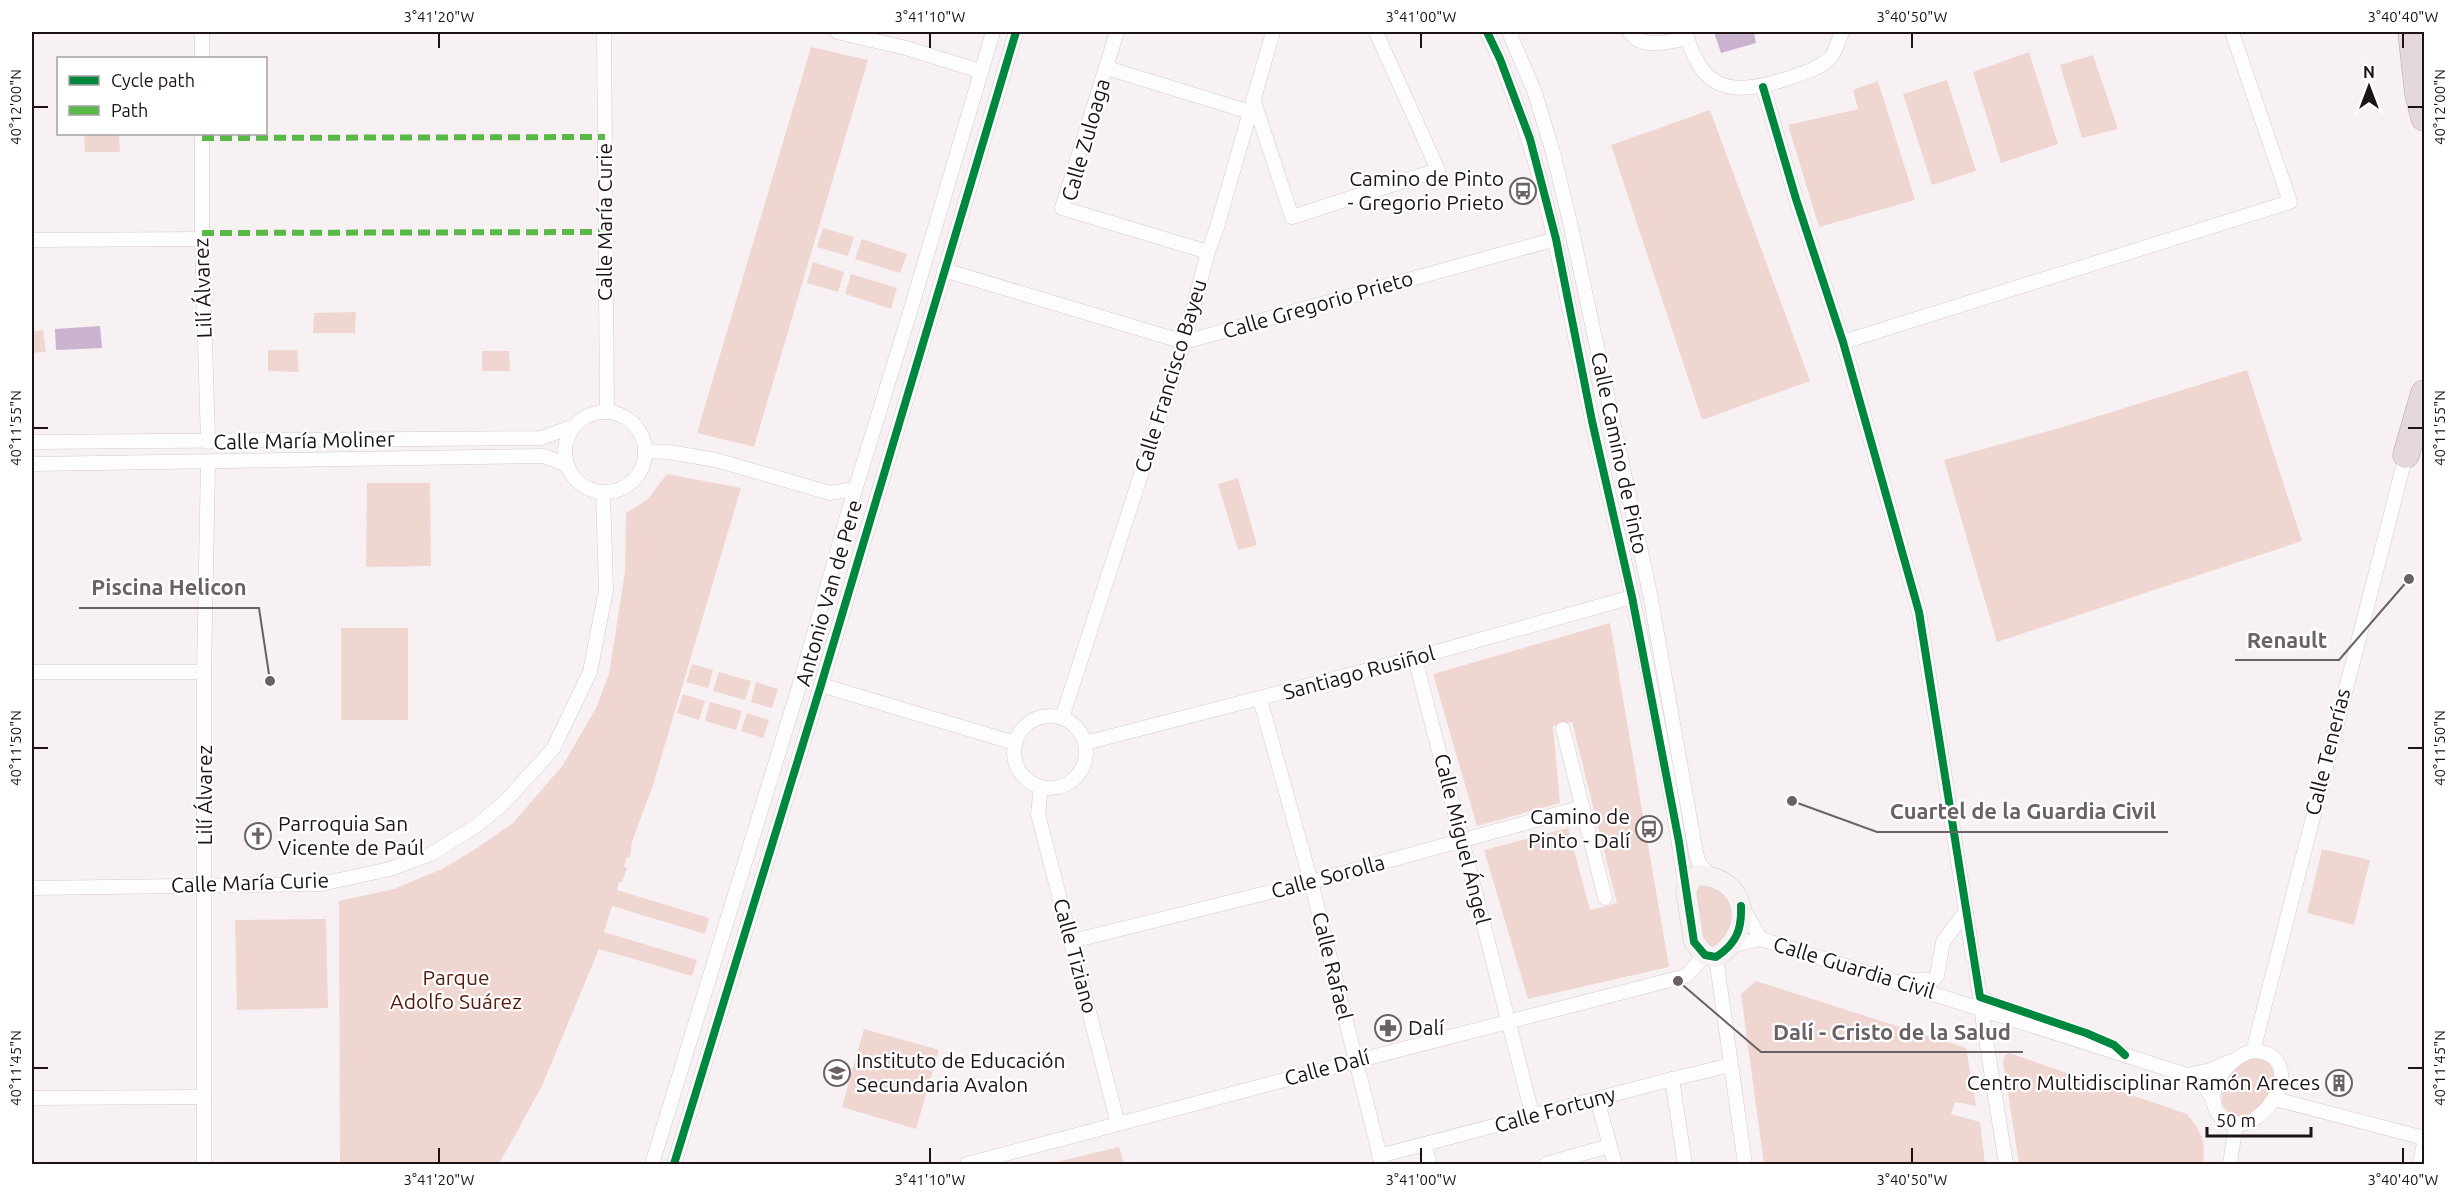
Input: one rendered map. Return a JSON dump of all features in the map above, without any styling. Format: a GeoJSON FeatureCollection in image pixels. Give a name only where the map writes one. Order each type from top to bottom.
{"type":"FeatureCollection","features":[{"type":"Feature","properties":{"kind":"highway"},"geometry":{"type":"LineString","coordinates":[[2413,32],[2424,62]]}},
{"type":"Feature","properties":{"kind":"highway"},"geometry":{"type":"LineString","coordinates":[[2413,32],[2418,94],[2424,118]]}},
{"type":"Feature","properties":{"kind":"highway"},"geometry":{"type":"LineString","coordinates":[[2406,455],[2424,393]]}},
{"type":"Feature","properties":{"kind":"highway"},"geometry":{"type":"LineString","coordinates":[[2406,455],[2424,432]]}},
{"type":"Feature","properties":{"kind":"street"},"geometry":{"type":"LineString","coordinates":[[202,32],[202,57]]}},
{"type":"Feature","properties":{"kind":"street","name":"Calle María Curie"},"geometry":{"type":"LineString","coordinates":[[604,32],[607,412]]}},
{"type":"Feature","properties":{"kind":"street"},"geometry":{"type":"LineString","coordinates":[[837,32],[906,48],[980,71]]}},
{"type":"Feature","properties":{"kind":"street","name":"Antonio Van de Pere"},"geometry":{"type":"LineString","coordinates":[[652,1164],[795,700],[855,489],[993,32]]}},
{"type":"Feature","properties":{"kind":"street","name":"Antonio Van de Pere"},"geometry":{"type":"LineString","coordinates":[[674,1164],[821,685],[1016,32]]}},
{"type":"Feature","properties":{"kind":"street","name":"Calle Zuloaga"},"geometry":{"type":"LineString","coordinates":[[1117,32],[1062,208],[1208,252]]}},
{"type":"Feature","properties":{"kind":"street","name":"Calle Francisco Bayeu"},"geometry":{"type":"LineString","coordinates":[[1062,718],[1184,342],[1273,32]]}},
{"type":"Feature","properties":{"kind":"street"},"geometry":{"type":"LineString","coordinates":[[1107,68],[1252,105],[1293,217],[1438,170],[1376,32]]}},
{"type":"Feature","properties":{"kind":"street","name":"Calle Camino de Pinto"},"geometry":{"type":"LineString","coordinates":[[1487,32],[1500,59],[1530,139],[1556,239],[1592,421],[1632,597],[1680,842],[1686,891]]}},
{"type":"Feature","properties":{"kind":"street","name":"Calle Camino de Pinto"},"geometry":{"type":"LineString","coordinates":[[1509,32],[1535,93],[1570,220],[1650,594],[1694,844],[1699,863],[1709,876]]}},
{"type":"Feature","properties":{"kind":"street"},"geometry":{"type":"LineString","coordinates":[[1630,32],[1633,37],[1644,42],[1665,43],[1686,35],[1701,70],[1725,87],[1743,89],[1762,87],[1818,69],[1833,54],[1842,32]]}},
{"type":"Feature","properties":{"kind":"street"},"geometry":{"type":"LineString","coordinates":[[1843,342],[2290,202],[2232,32]]}},
{"type":"Feature","properties":{"kind":"street"},"geometry":{"type":"LineString","coordinates":[[1762,87],[1843,342],[1919,612],[1973,957]]}},
{"type":"Feature","properties":{"kind":"street","name":"Lilí Álvarez"},"geometry":{"type":"LineString","coordinates":[[202,135],[202,239],[208,442]]}},
{"type":"Feature","properties":{"kind":"street"},"geometry":{"type":"LineString","coordinates":[[32,240],[202,239]]}},
{"type":"Feature","properties":{"kind":"street","name":"Calle Gregorio Prieto"},"geometry":{"type":"LineString","coordinates":[[1184,342],[1556,239]]}},
{"type":"Feature","properties":{"kind":"street"},"geometry":{"type":"LineString","coordinates":[[944,270],[1184,342]]}},
{"type":"Feature","properties":{"kind":"street"},"geometry":{"type":"LineString","coordinates":[[607,412],[619,414],[638,429],[645,452],[643,464],[637,476],[628,485],[603,492],[581,484],[573,476],[567,465],[566,445],[574,426],[589,416],[607,412]]}},
{"type":"Feature","properties":{"kind":"street","name":"Calle María Moliner"},"geometry":{"type":"LineString","coordinates":[[32,442],[541,438],[574,426]]}},
{"type":"Feature","properties":{"kind":"street"},"geometry":{"type":"LineString","coordinates":[[645,452],[669,452],[716,459],[830,493],[855,489]]}},
{"type":"Feature","properties":{"kind":"street","name":"Calle Tenerías"},"geometry":{"type":"LineString","coordinates":[[2253,1051],[2340,702],[2406,455]]}},
{"type":"Feature","properties":{"kind":"street","name":"Calle María Moliner"},"geometry":{"type":"LineString","coordinates":[[32,464],[544,456],[567,465]]}},
{"type":"Feature","properties":{"kind":"street","name":"Lilí Álvarez"},"geometry":{"type":"LineString","coordinates":[[204,1164],[206,886],[204,672],[208,462]]}},
{"type":"Feature","properties":{"kind":"street","name":"Calle María Curie"},"geometry":{"type":"LineString","coordinates":[[32,888],[321,884],[390,869],[431,854],[476,826],[503,804],[553,749],[590,672],[606,590],[603,492]]}},
{"type":"Feature","properties":{"kind":"street"},"geometry":{"type":"LineString","coordinates":[[830,493],[848,513]]}},
{"type":"Feature","properties":{"kind":"street","name":"Santiago Rusiñol"},"geometry":{"type":"LineString","coordinates":[[1085,743],[1415,658],[1632,597]]}},
{"type":"Feature","properties":{"kind":"street","name":"Calle Miguel Ángel"},"geometry":{"type":"LineString","coordinates":[[1415,658],[1533,1117]]}},
{"type":"Feature","properties":{"kind":"street"},"geometry":{"type":"LineString","coordinates":[[32,672],[204,672]]}},
{"type":"Feature","properties":{"kind":"street"},"geometry":{"type":"LineString","coordinates":[[821,685],[1015,743]]}},
{"type":"Feature","properties":{"kind":"street","name":"Calle Rafael"},"geometry":{"type":"LineString","coordinates":[[1260,699],[1311,882],[1380,1160]]}},
{"type":"Feature","properties":{"kind":"street"},"geometry":{"type":"LineString","coordinates":[[1050,716],[1062,718],[1080,732],[1085,743],[1086,755],[1083,766],[1068,784],[1056,788],[1041,787],[1024,778],[1017,768],[1013,756],[1015,743],[1019,733],[1027,724],[1038,718],[1050,716]]}},
{"type":"Feature","properties":{"kind":"street"},"geometry":{"type":"LineString","coordinates":[[1563,729],[1605,898]]}},
{"type":"Feature","properties":{"kind":"street","name":"Calle Tiziano"},"geometry":{"type":"LineString","coordinates":[[1041,787],[1038,814],[1118,1124]]}},
{"type":"Feature","properties":{"kind":"street","name":"Calle Sorolla"},"geometry":{"type":"LineString","coordinates":[[1072,941],[1311,882],[1583,807]]}},
{"type":"Feature","properties":{"kind":"street"},"geometry":{"type":"LineString","coordinates":[[1698,875],[1709,876],[1729,887],[1761,939],[1717,953],[1694,942],[1686,891],[1692,879],[1698,875]]}},
{"type":"Feature","properties":{"kind":"street"},"geometry":{"type":"LineString","coordinates":[[1717,953],[1739,933],[1741,906]]}},
{"type":"Feature","properties":{"kind":"street"},"geometry":{"type":"LineString","coordinates":[[1893,979],[1933,980],[1937,976],[1943,942],[1966,911]]}},
{"type":"Feature","properties":{"kind":"street","name":"Calle Guardia Civil"},"geometry":{"type":"LineString","coordinates":[[1761,939],[1893,979],[2187,1075],[2205,1087],[2214,1101]]}},
{"type":"Feature","properties":{"kind":"street"},"geometry":{"type":"LineString","coordinates":[[1717,953],[1745,1164]]}},
{"type":"Feature","properties":{"kind":"street","name":"Calle Dalí"},"geometry":{"type":"LineString","coordinates":[[967,1164],[1356,1060],[1687,975],[1717,953]]}},
{"type":"Feature","properties":{"kind":"street"},"geometry":{"type":"LineString","coordinates":[[1976,972],[1981,999],[2086,1033],[2114,1045],[2125,1054]]}},
{"type":"Feature","properties":{"kind":"street"},"geometry":{"type":"LineString","coordinates":[[1981,1008],[2006,1164]]}},
{"type":"Feature","properties":{"kind":"street"},"geometry":{"type":"LineString","coordinates":[[2187,1075],[2211,1070],[2233,1059],[2253,1051],[2268,1052],[2277,1060],[2281,1077],[2275,1099],[2257,1117],[2236,1124],[2227,1121],[2220,1115],[2214,1101],[2219,1078],[2233,1059]]}},
{"type":"Feature","properties":{"kind":"street","name":"Calle Fortuny"},"geometry":{"type":"LineString","coordinates":[[1380,1160],[1424,1144],[1731,1065]]}},
{"type":"Feature","properties":{"kind":"street"},"geometry":{"type":"LineString","coordinates":[[1672,1079],[1685,1164]]}},
{"type":"Feature","properties":{"kind":"street"},"geometry":{"type":"LineString","coordinates":[[32,1098],[204,1097]]}},
{"type":"Feature","properties":{"kind":"street"},"geometry":{"type":"LineString","coordinates":[[1597,1099],[1615,1164]]}},
{"type":"Feature","properties":{"kind":"street"},"geometry":{"type":"LineString","coordinates":[[2275,1099],[2424,1138]]}},
{"type":"Feature","properties":{"kind":"street"},"geometry":{"type":"LineString","coordinates":[[2230,1164],[2236,1124]]}},
{"type":"Feature","properties":{"kind":"street"},"geometry":{"type":"LineString","coordinates":[[2420,1164],[2424,1143]]}},
{"type":"Feature","properties":{"kind":"street"},"geometry":{"type":"LineString","coordinates":[[1424,1144],[1430,1164]]}},
{"type":"Feature","properties":{"kind":"street"},"geometry":{"type":"LineString","coordinates":[[1546,1164],[1610,1146]]}},
{"type":"Feature","properties":{"kind":"green space"},"geometry":{"type":"Polygon","coordinates":[[[811,47],[868,60],[754,447],[697,433],[811,47]]]}},
{"type":"Feature","properties":{"kind":"green space"},"geometry":{"type":"Polygon","coordinates":[[[2029,52],[2058,144],[2001,163],[1973,72],[2029,52]]]}},
{"type":"Feature","properties":{"kind":"green space"},"geometry":{"type":"Polygon","coordinates":[[[2093,55],[2118,129],[2082,138],[2060,65],[2093,55]]]}},
{"type":"Feature","properties":{"kind":"green space"},"geometry":{"type":"Polygon","coordinates":[[[1947,80],[1976,171],[1932,185],[1903,94],[1947,80]]]}},
{"type":"Feature","properties":{"kind":"green space"},"geometry":{"type":"Polygon","coordinates":[[[1878,81],[1915,200],[1819,227],[1788,125],[1858,109],[1853,90],[1878,81]]]}},
{"type":"Feature","properties":{"kind":"green space"},"geometry":{"type":"Polygon","coordinates":[[[1710,110],[1810,381],[1702,420],[1611,145],[1710,110]]]}},
{"type":"Feature","properties":{"kind":"green space"},"geometry":{"type":"Polygon","coordinates":[[[84,135],[119,135],[120,152],[85,152],[84,135]]]}},
{"type":"Feature","properties":{"kind":"green space"},"geometry":{"type":"Polygon","coordinates":[[[823,228],[854,237],[848,256],[817,247],[823,228]]]}},
{"type":"Feature","properties":{"kind":"green space"},"geometry":{"type":"Polygon","coordinates":[[[862,239],[907,254],[900,273],[855,259],[862,239]]]}},
{"type":"Feature","properties":{"kind":"green space"},"geometry":{"type":"Polygon","coordinates":[[[813,262],[844,272],[838,292],[807,283],[813,262]]]}},
{"type":"Feature","properties":{"kind":"green space"},"geometry":{"type":"Polygon","coordinates":[[[851,274],[897,288],[891,309],[845,294],[851,274]]]}},
{"type":"Feature","properties":{"kind":"green space"},"geometry":{"type":"Polygon","coordinates":[[[356,312],[355,333],[313,333],[314,313],[356,312]]]}},
{"type":"Feature","properties":{"kind":"green space"},"geometry":{"type":"Polygon","coordinates":[[[43,330],[46,352],[32,353],[32,331],[43,330]]]}},
{"type":"Feature","properties":{"kind":"green space"},"geometry":{"type":"Polygon","coordinates":[[[268,350],[297,350],[299,372],[268,371],[268,350]]]}},
{"type":"Feature","properties":{"kind":"green space"},"geometry":{"type":"Polygon","coordinates":[[[482,351],[509,351],[510,371],[482,371],[482,351]]]}},
{"type":"Feature","properties":{"kind":"green space"},"geometry":{"type":"Polygon","coordinates":[[[2247,370],[2302,541],[1997,642],[1944,460],[2063,427],[2247,370]]]}},
{"type":"Feature","properties":{"kind":"green space","name":"Parque Adolfo Suárez"},"geometry":{"type":"Polygon","coordinates":[[[667,474],[741,488],[653,785],[632,842],[630,857],[627,857],[624,867],[627,868],[617,890],[709,918],[705,934],[612,906],[604,932],[697,960],[692,976],[599,949],[542,1086],[499,1164],[340,1164],[339,901],[394,889],[442,869],[477,848],[513,823],[563,765],[596,708],[609,674],[625,572],[626,513],[647,500],[667,474]]]}},
{"type":"Feature","properties":{"kind":"green space"},"geometry":{"type":"Polygon","coordinates":[[[1238,478],[1257,545],[1238,550],[1218,484],[1238,478]]]}},
{"type":"Feature","properties":{"kind":"green space"},"geometry":{"type":"Polygon","coordinates":[[[367,483],[430,483],[431,566],[366,567],[367,483]]]}},
{"type":"Feature","properties":{"kind":"green space"},"geometry":{"type":"Polygon","coordinates":[[[1610,623],[1669,967],[1528,999],[1484,850],[1568,828],[1590,910],[1617,903],[1572,722],[1553,726],[1560,803],[1477,826],[1433,674],[1610,623]]]}},
{"type":"Feature","properties":{"kind":"green space"},"geometry":{"type":"Polygon","coordinates":[[[341,628],[408,628],[408,720],[341,720],[341,628]]]}},
{"type":"Feature","properties":{"kind":"green space"},"geometry":{"type":"Polygon","coordinates":[[[692,664],[713,670],[708,688],[686,682],[692,664]]]}},
{"type":"Feature","properties":{"kind":"green space"},"geometry":{"type":"Polygon","coordinates":[[[719,672],[751,681],[745,700],[713,691],[719,672]]]}},
{"type":"Feature","properties":{"kind":"green space"},"geometry":{"type":"Polygon","coordinates":[[[756,682],[778,689],[772,708],[751,702],[756,682]]]}},
{"type":"Feature","properties":{"kind":"green space"},"geometry":{"type":"Polygon","coordinates":[[[683,694],[705,701],[699,720],[677,713],[683,694]]]}},
{"type":"Feature","properties":{"kind":"green space"},"geometry":{"type":"Polygon","coordinates":[[[710,702],[742,711],[736,730],[705,721],[710,702]]]}},
{"type":"Feature","properties":{"kind":"green space"},"geometry":{"type":"Polygon","coordinates":[[[747,713],[769,720],[763,738],[741,731],[747,713]]]}},
{"type":"Feature","properties":{"kind":"green space"},"geometry":{"type":"Polygon","coordinates":[[[2322,849],[2370,860],[2354,925],[2307,913],[2322,849]]]}},
{"type":"Feature","properties":{"kind":"green space"},"geometry":{"type":"Polygon","coordinates":[[[1699,883],[1722,894],[1728,900],[1734,914],[1731,932],[1713,949],[1703,945],[1694,891],[1699,883]]]}},
{"type":"Feature","properties":{"kind":"green space"},"geometry":{"type":"Polygon","coordinates":[[[326,919],[328,1008],[237,1010],[235,920],[326,919]]]}},
{"type":"Feature","properties":{"kind":"green space"},"geometry":{"type":"Polygon","coordinates":[[[1756,981],[1966,1048],[1976,1106],[1955,1102],[1951,1114],[1980,1122],[1985,1164],[1764,1164],[1741,994],[1756,981]]]}},
{"type":"Feature","properties":{"kind":"green space"},"geometry":{"type":"Polygon","coordinates":[[[864,1029],[939,1050],[916,1129],[842,1107],[864,1029]]]}},
{"type":"Feature","properties":{"kind":"green space"},"geometry":{"type":"Polygon","coordinates":[[[2009,1053],[2187,1114],[2202,1137],[2203,1164],[2019,1164],[2003,1062],[2005,1055],[2009,1053]]]}},
{"type":"Feature","properties":{"kind":"green space"},"geometry":{"type":"Polygon","coordinates":[[[2257,1057],[2268,1061],[2273,1070],[2273,1081],[2269,1092],[2253,1112],[2242,1116],[2230,1115],[2222,1104],[2223,1087],[2226,1080],[2235,1068],[2257,1057]]]}},
{"type":"Feature","properties":{"kind":"green space"},"geometry":{"type":"Polygon","coordinates":[[[1119,1147],[1124,1164],[1048,1164],[1119,1147]]]}},
{"type":"Feature","properties":{"kind":"shaded area"},"geometry":{"type":"Polygon","coordinates":[[[1714,32],[1756,32],[1754,33],[1756,43],[1721,53],[1714,32]]]}},
{"type":"Feature","properties":{"kind":"shaded area"},"geometry":{"type":"Polygon","coordinates":[[[100,326],[102,348],[56,350],[55,329],[100,326]]]}},
{"type":"Feature","properties":{"kind":"marked path"},"geometry":{"type":"LineString","coordinates":[[202,138],[605,137]]}},
{"type":"Feature","properties":{"kind":"marked path"},"geometry":{"type":"LineString","coordinates":[[202,233],[605,232]]}},
{"type":"Feature","properties":{"kind":"cycle path"},"geometry":{"type":"LineString","coordinates":[[674,1164],[821,685],[1016,32]]}},
{"type":"Feature","properties":{"kind":"cycle path"},"geometry":{"type":"LineString","coordinates":[[1487,32],[1500,59],[1530,139],[1556,239],[1592,421],[1632,597],[1679,842],[1694,942],[1705,955],[1716,957],[1733,941],[1739,929],[1741,906]]}},
{"type":"Feature","properties":{"kind":"cycle path"},"geometry":{"type":"LineString","coordinates":[[1763,87],[1796,199],[1843,342],[1919,612],[1980,997],[2086,1033],[2114,1045],[2125,1055]]}},
{"type":"Feature","properties":{"kind":"place","name":"Camino de Pinto - Gregorio Prieto"},"geometry":{"type":"Point","coordinates":[1523,191]}},
{"type":"Feature","properties":{"kind":"place","name":"Renault"},"geometry":{"type":"Point","coordinates":[2409,579]}},
{"type":"Feature","properties":{"kind":"place","name":"Piscina Helicon"},"geometry":{"type":"Point","coordinates":[270,681]}},
{"type":"Feature","properties":{"kind":"place","name":"Cuartel de la Guardia Civil"},"geometry":{"type":"Point","coordinates":[1792,801]}},
{"type":"Feature","properties":{"kind":"place","name":"Camino de Pinto - Dalí"},"geometry":{"type":"Point","coordinates":[1649,829]}},
{"type":"Feature","properties":{"kind":"place","name":"Parroquia San Vicente de Paúl"},"geometry":{"type":"Point","coordinates":[258,836]}},
{"type":"Feature","properties":{"kind":"place","name":"Dalí - Cristo de la Salud"},"geometry":{"type":"Point","coordinates":[1678,981]}},
{"type":"Feature","properties":{"kind":"place","name":"Dalí"},"geometry":{"type":"Point","coordinates":[1388,1028]}},
{"type":"Feature","properties":{"kind":"place","name":"Instituto de Educación Secundaria Avalon"},"geometry":{"type":"Point","coordinates":[837,1073]}},
{"type":"Feature","properties":{"kind":"place","name":"Centro Multidisciplinar Ramón Areces"},"geometry":{"type":"Point","coordinates":[2339,1083]}}]}
